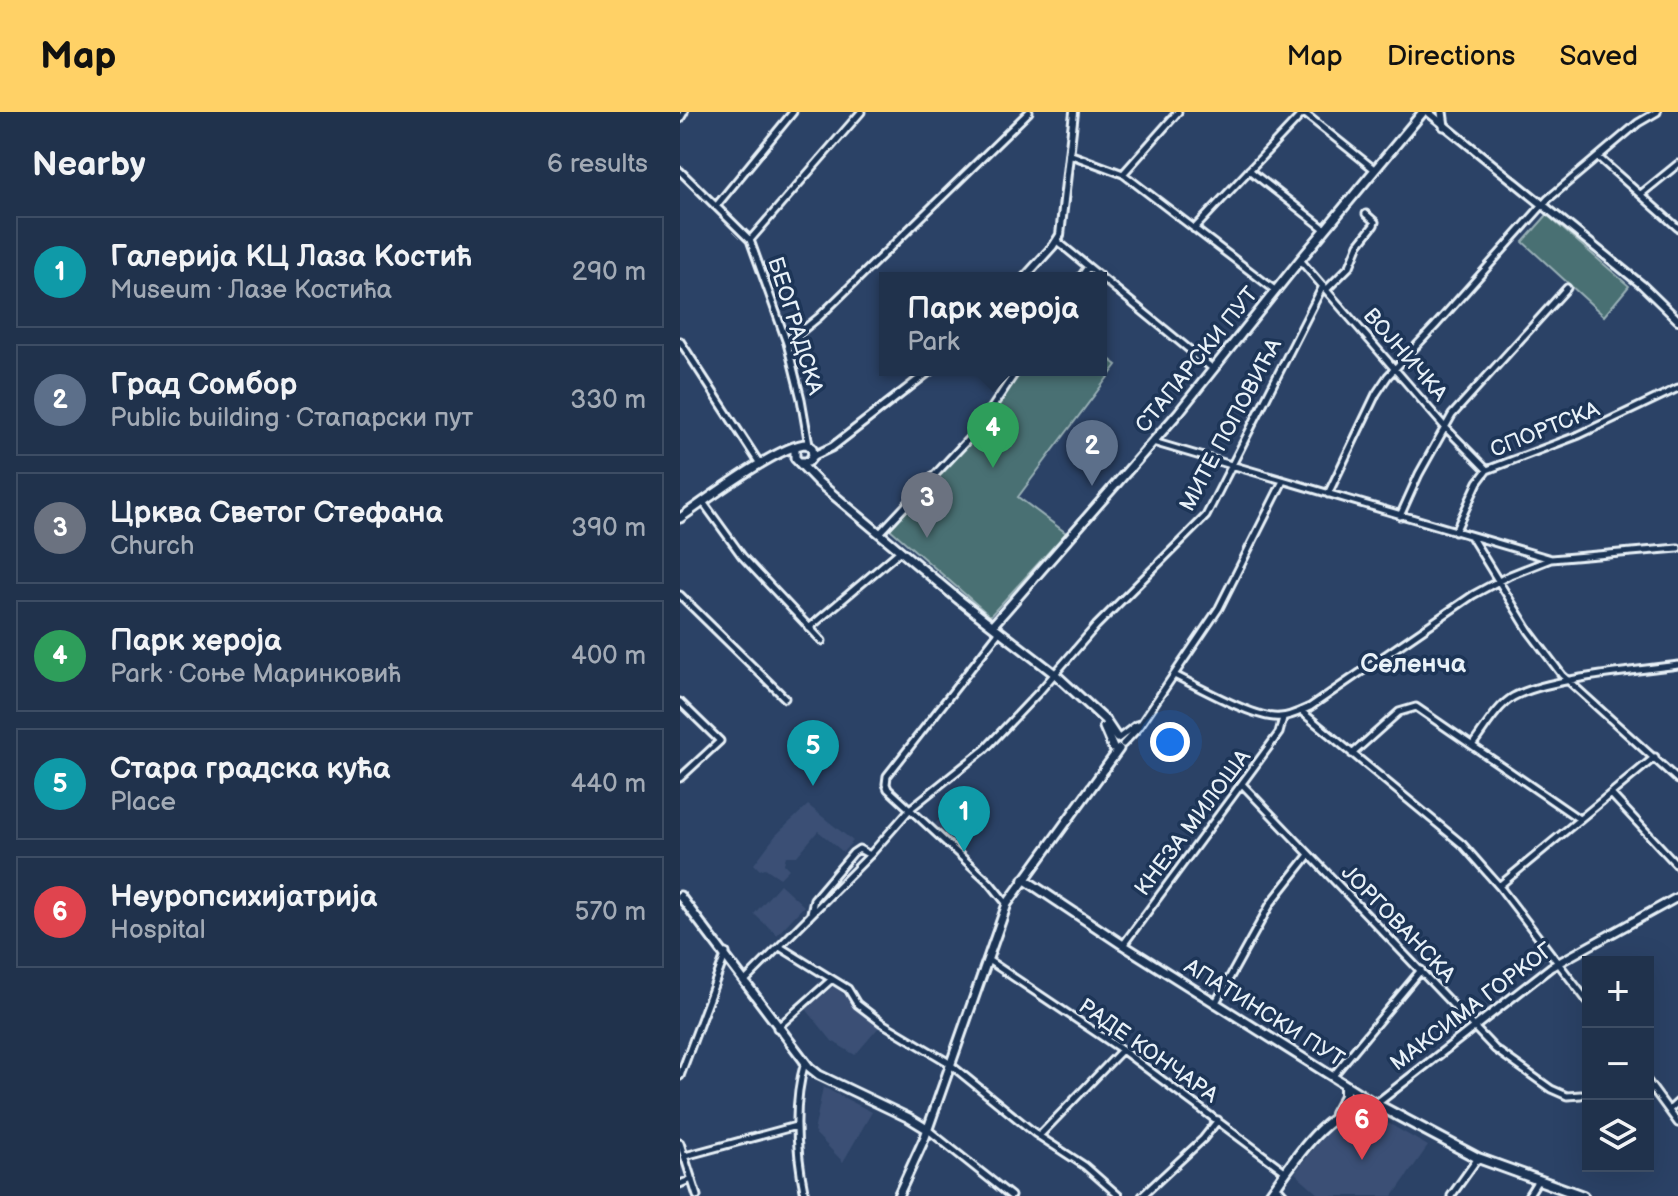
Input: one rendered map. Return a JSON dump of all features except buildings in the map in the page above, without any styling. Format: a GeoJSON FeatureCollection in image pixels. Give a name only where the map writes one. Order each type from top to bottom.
{"type":"FeatureCollection","features":[{"type":"Feature","properties":{"kind":"main road","name":"СТАПАРСКИ ПУТ"},"geometry":{"type":"LineString","coordinates":[[996,628],[1153,442],[1374,169],[1426,112]]}},
{"type":"Feature","properties":{"kind":"main road"},"geometry":{"type":"LineString","coordinates":[[1442,112],[1444,126]]}},
{"type":"Feature","properties":{"kind":"main road"},"geometry":{"type":"LineString","coordinates":[[804,446],[812,457],[811,475]]}},
{"type":"Feature","properties":{"kind":"main road"},"geometry":{"type":"LineString","coordinates":[[680,518],[760,464],[804,446]]}},
{"type":"Feature","properties":{"kind":"main road"},"geometry":{"type":"LineString","coordinates":[[798,461],[804,446]]}},
{"type":"Feature","properties":{"kind":"main road"},"geometry":{"type":"LineString","coordinates":[[774,457],[806,463],[812,457]]}},
{"type":"Feature","properties":{"kind":"main road"},"geometry":{"type":"LineString","coordinates":[[798,461],[900,551],[1055,674],[1101,718],[1117,743],[1101,775],[1007,904],[951,1065],[915,1161],[898,1196]]}},
{"type":"Feature","properties":{"kind":"main road","name":"АПАТИНСКИ ПУТ"},"geometry":{"type":"LineString","coordinates":[[1024,879],[1215,1004],[1376,1104],[1478,1158],[1583,1196]]}},
{"type":"Feature","properties":{"kind":"main road"},"geometry":{"type":"LineString","coordinates":[[680,896],[726,953],[777,1028],[805,1062],[819,1075],[927,1129]]}},
{"type":"Feature","properties":{"kind":"main road"},"geometry":{"type":"LineString","coordinates":[[1269,1196],[1333,1118],[1345,1096],[1345,1086]]}},
{"type":"Feature","properties":{"kind":"main road"},"geometry":{"type":"LineString","coordinates":[[1333,1118],[1359,1105],[1376,1104]]}},
{"type":"Feature","properties":{"kind":"street"},"geometry":{"type":"LineString","coordinates":[[680,119],[684,112]]}},
{"type":"Feature","properties":{"kind":"street"},"geometry":{"type":"LineString","coordinates":[[717,205],[793,112]]}},
{"type":"Feature","properties":{"kind":"street"},"geometry":{"type":"LineString","coordinates":[[750,240],[861,112]]}},
{"type":"Feature","properties":{"kind":"street"},"geometry":{"type":"LineString","coordinates":[[787,343],[819,317],[1029,112]]}},
{"type":"Feature","properties":{"kind":"street"},"geometry":{"type":"LineString","coordinates":[[1029,272],[1057,241],[1061,231],[1074,112]]}},
{"type":"Feature","properties":{"kind":"street"},"geometry":{"type":"LineString","coordinates":[[1123,174],[1178,112]]}},
{"type":"Feature","properties":{"kind":"street"},"geometry":{"type":"LineString","coordinates":[[1194,229],[1304,112],[1374,169]]}},
{"type":"Feature","properties":{"kind":"street"},"geometry":{"type":"LineString","coordinates":[[1426,112],[1642,285],[1678,320]]}},
{"type":"Feature","properties":{"kind":"street"},"geometry":{"type":"LineString","coordinates":[[1328,494],[1376,394],[1394,369],[1542,205],[1638,123],[1657,112]]}},
{"type":"Feature","properties":{"kind":"street"},"geometry":{"type":"LineString","coordinates":[[1069,154],[1123,174],[1276,291]]}},
{"type":"Feature","properties":{"kind":"street"},"geometry":{"type":"LineString","coordinates":[[1598,157],[1678,228]]}},
{"type":"Feature","properties":{"kind":"street"},"geometry":{"type":"LineString","coordinates":[[1641,194],[1678,164]]}},
{"type":"Feature","properties":{"kind":"street"},"geometry":{"type":"LineString","coordinates":[[1249,170],[1325,229]]}},
{"type":"Feature","properties":{"kind":"street","name":"БЕОГРАДСКА"},"geometry":{"type":"LineString","coordinates":[[680,171],[750,240],[787,343],[807,426],[804,446]]}},
{"type":"Feature","properties":{"kind":"street","name":"МИТЕ ПОПОВИЋА"},"geometry":{"type":"LineString","coordinates":[[811,913],[870,855],[911,808],[985,749],[1105,616],[1206,516],[1325,288],[1350,266],[1359,244],[1374,225],[1375,222],[1366,214]]}},
{"type":"Feature","properties":{"kind":"street"},"geometry":{"type":"LineString","coordinates":[[1057,241],[1094,272]]}},
{"type":"Feature","properties":{"kind":"street","name":"ВОЈНИЧКА"},"geometry":{"type":"LineString","coordinates":[[1300,260],[1444,426],[1487,470]]}},
{"type":"Feature","properties":{"kind":"street"},"geometry":{"type":"LineString","coordinates":[[1084,272],[1088,267]]}},
{"type":"Feature","properties":{"kind":"street"},"geometry":{"type":"LineString","coordinates":[[1107,283],[1213,369]]}},
{"type":"Feature","properties":{"kind":"street"},"geometry":{"type":"LineString","coordinates":[[1400,516],[1444,426],[1567,288]]}},
{"type":"Feature","properties":{"kind":"street"},"geometry":{"type":"LineString","coordinates":[[680,341],[760,464]]}},
{"type":"Feature","properties":{"kind":"street"},"geometry":{"type":"LineString","coordinates":[[812,457],[826,450],[923,376]]}},
{"type":"Feature","properties":{"kind":"street"},"geometry":{"type":"LineString","coordinates":[[881,532],[977,430],[1013,376]]}},
{"type":"Feature","properties":{"kind":"street","name":"СПОРТСКА"},"geometry":{"type":"LineString","coordinates":[[1455,532],[1478,482],[1487,470],[1579,435],[1678,388]]}},
{"type":"Feature","properties":{"kind":"street"},"geometry":{"type":"LineString","coordinates":[[1153,442],[1551,559]]}},
{"type":"Feature","properties":{"kind":"street"},"geometry":{"type":"LineString","coordinates":[[804,446],[826,450]]}},
{"type":"Feature","properties":{"kind":"street"},"geometry":{"type":"LineString","coordinates":[[1117,743],[1141,723],[1219,608],[1283,481]]}},
{"type":"Feature","properties":{"kind":"street"},"geometry":{"type":"LineString","coordinates":[[703,502],[742,556],[822,641]]}},
{"type":"Feature","properties":{"kind":"street"},"geometry":{"type":"LineString","coordinates":[[1472,537],[1529,631],[1568,682],[1678,780]]}},
{"type":"Feature","properties":{"kind":"street"},"geometry":{"type":"LineString","coordinates":[[1174,675],[1244,708],[1283,718],[1301,711],[1500,580],[1551,559],[1678,548]]}},
{"type":"Feature","properties":{"kind":"street"},"geometry":{"type":"LineString","coordinates":[[809,628],[900,551]]}},
{"type":"Feature","properties":{"kind":"street"},"geometry":{"type":"LineString","coordinates":[[680,595],[785,698]]}},
{"type":"Feature","properties":{"kind":"street"},"geometry":{"type":"LineString","coordinates":[[996,628],[887,776],[886,784],[990,883],[1007,904]]}},
{"type":"Feature","properties":{"kind":"street"},"geometry":{"type":"LineString","coordinates":[[1473,744],[1510,699],[1568,682],[1678,665]]}},
{"type":"Feature","properties":{"kind":"street"},"geometry":{"type":"LineString","coordinates":[[680,702],[720,741],[680,778]]}},
{"type":"Feature","properties":{"kind":"street"},"geometry":{"type":"LineString","coordinates":[[1352,754],[1399,712],[1416,707],[1579,819]]}},
{"type":"Feature","properties":{"kind":"street"},"geometry":{"type":"LineString","coordinates":[[1301,711],[1462,844],[1499,886],[1582,994]]}},
{"type":"Feature","properties":{"kind":"street","name":"КНЕЗА МИЛОША"},"geometry":{"type":"LineString","coordinates":[[1123,945],[1279,733],[1283,718]]}},
{"type":"Feature","properties":{"kind":"street"},"geometry":{"type":"LineString","coordinates":[[1499,886],[1655,757]]}},
{"type":"Feature","properties":{"kind":"street","name":"ЈОРГОВАНСКА"},"geometry":{"type":"LineString","coordinates":[[1242,784],[1495,1049],[1542,1083],[1567,1096],[1581,1095]]}},
{"type":"Feature","properties":{"kind":"street"},"geometry":{"type":"LineString","coordinates":[[1611,794],[1678,866]]}},
{"type":"Feature","properties":{"kind":"street"},"geometry":{"type":"LineString","coordinates":[[745,981],[811,913],[814,899],[853,853],[859,849],[870,855]]}},
{"type":"Feature","properties":{"kind":"street"},"geometry":{"type":"LineString","coordinates":[[1215,1004],[1266,911],[1308,855]]}},
{"type":"Feature","properties":{"kind":"street","name":"МАКСИМА ГОРКОГ"},"geometry":{"type":"LineString","coordinates":[[1376,1104],[1558,962],[1678,897]]}},
{"type":"Feature","properties":{"kind":"street"},"geometry":{"type":"LineString","coordinates":[[780,947],[848,989],[857,1004],[951,1065],[1039,1136],[1085,1166],[1119,1196]]}},
{"type":"Feature","properties":{"kind":"street"},"geometry":{"type":"LineString","coordinates":[[680,1076],[726,953]]}},
{"type":"Feature","properties":{"kind":"street","name":"РАДЕ КОНЧАРА"},"geometry":{"type":"LineString","coordinates":[[987,960],[1122,1050],[1286,1172]]}},
{"type":"Feature","properties":{"kind":"street"},"geometry":{"type":"LineString","coordinates":[[1332,1077],[1421,970]]}},
{"type":"Feature","properties":{"kind":"street"},"geometry":{"type":"LineString","coordinates":[[777,1028],[832,979]]}},
{"type":"Feature","properties":{"kind":"street"},"geometry":{"type":"LineString","coordinates":[[1039,1136],[1122,1050]]}},
{"type":"Feature","properties":{"kind":"street"},"geometry":{"type":"LineString","coordinates":[[805,1062],[796,1126],[805,1196]]}},
{"type":"Feature","properties":{"kind":"street"},"geometry":{"type":"LineString","coordinates":[[1654,1090],[1678,1123]]}},
{"type":"Feature","properties":{"kind":"street"},"geometry":{"type":"LineString","coordinates":[[1669,1110],[1678,1102]]}},
{"type":"Feature","properties":{"kind":"street"},"geometry":{"type":"LineString","coordinates":[[1142,1196],[1203,1139],[1218,1120]]}},
{"type":"Feature","properties":{"kind":"street"},"geometry":{"type":"LineString","coordinates":[[685,1156],[796,1126]]}},
{"type":"Feature","properties":{"kind":"street"},"geometry":{"type":"LineString","coordinates":[[927,1129],[1011,1196]]}},
{"type":"Feature","properties":{"kind":"street"},"geometry":{"type":"LineString","coordinates":[[680,1143],[697,1196]]}},
{"type":"Feature","properties":{"kind":"street"},"geometry":{"type":"LineString","coordinates":[[1451,1196],[1478,1158]]}},
{"type":"Feature","properties":{"kind":"street"},"geometry":{"type":"LineString","coordinates":[[680,1184],[692,1179]]}},
{"type":"Feature","properties":{"kind":"street"},"geometry":{"type":"LineString","coordinates":[[1528,1196],[1538,1179]]}},
{"type":"Feature","properties":{"kind":"street"},"geometry":{"type":"LineString","coordinates":[[1276,1186],[1285,1196]]}},
{"type":"Feature","properties":{"kind":"shaded area"},"geometry":{"type":"Polygon","coordinates":[[[961,796],[979,815],[952,842],[935,824],[961,796]]]}},
{"type":"Feature","properties":{"kind":"shaded area"},"geometry":{"type":"Polygon","coordinates":[[[808,805],[853,841],[843,852],[818,831],[797,856],[786,856],[784,864],[789,869],[780,878],[765,868],[760,870],[754,864],[776,835],[808,805]]]}},
{"type":"Feature","properties":{"kind":"shaded area"},"geometry":{"type":"Polygon","coordinates":[[[780,884],[804,906],[777,935],[754,914],[780,884]]]}},
{"type":"Feature","properties":{"kind":"shaded area"},"geometry":{"type":"Polygon","coordinates":[[[835,985],[860,1012],[880,1026],[855,1055],[832,1041],[806,1009],[835,985]]]}},
{"type":"Feature","properties":{"kind":"shaded area"},"geometry":{"type":"Polygon","coordinates":[[[823,1087],[872,1112],[843,1162],[814,1132],[823,1087]]]}},
{"type":"Feature","properties":{"kind":"shaded area"},"geometry":{"type":"Polygon","coordinates":[[[1367,1111],[1428,1146],[1393,1196],[1321,1196],[1295,1173],[1331,1125],[1367,1111]]]}},
{"type":"Feature","properties":{"kind":"green space"},"geometry":{"type":"Polygon","coordinates":[[[1547,215],[1629,286],[1604,316],[1523,242],[1547,215]]]}},
{"type":"Feature","properties":{"kind":"green space"},"geometry":{"type":"Polygon","coordinates":[[[1107,358],[1117,365],[1018,497],[1066,533],[990,616],[890,529],[976,436],[1018,376],[1107,376],[1107,358]]]}},
{"type":"Feature","properties":{"kind":"place","name":"Парк хероја"},"geometry":{"type":"Point","coordinates":[993,468]}},
{"type":"Feature","properties":{"kind":"place","name":"Град Сомбор"},"geometry":{"type":"Point","coordinates":[1092,486]}},
{"type":"Feature","properties":{"kind":"place","name":"Црква Светог Стефана"},"geometry":{"type":"Point","coordinates":[927,538]}},
{"type":"Feature","properties":{"kind":"place","name":"Стара градска кућа"},"geometry":{"type":"Point","coordinates":[813,786]}},
{"type":"Feature","properties":{"kind":"place","name":"Галерија КЦ Лаза Костић"},"geometry":{"type":"Point","coordinates":[964,852]}},
{"type":"Feature","properties":{"kind":"place","name":"Неуропсихијатрија"},"geometry":{"type":"Point","coordinates":[1362,1160]}},
{"type":"Feature","properties":{"kind":"district","name":"Селенча"},"geometry":{"type":"Point","coordinates":[1413,664]}}]}
